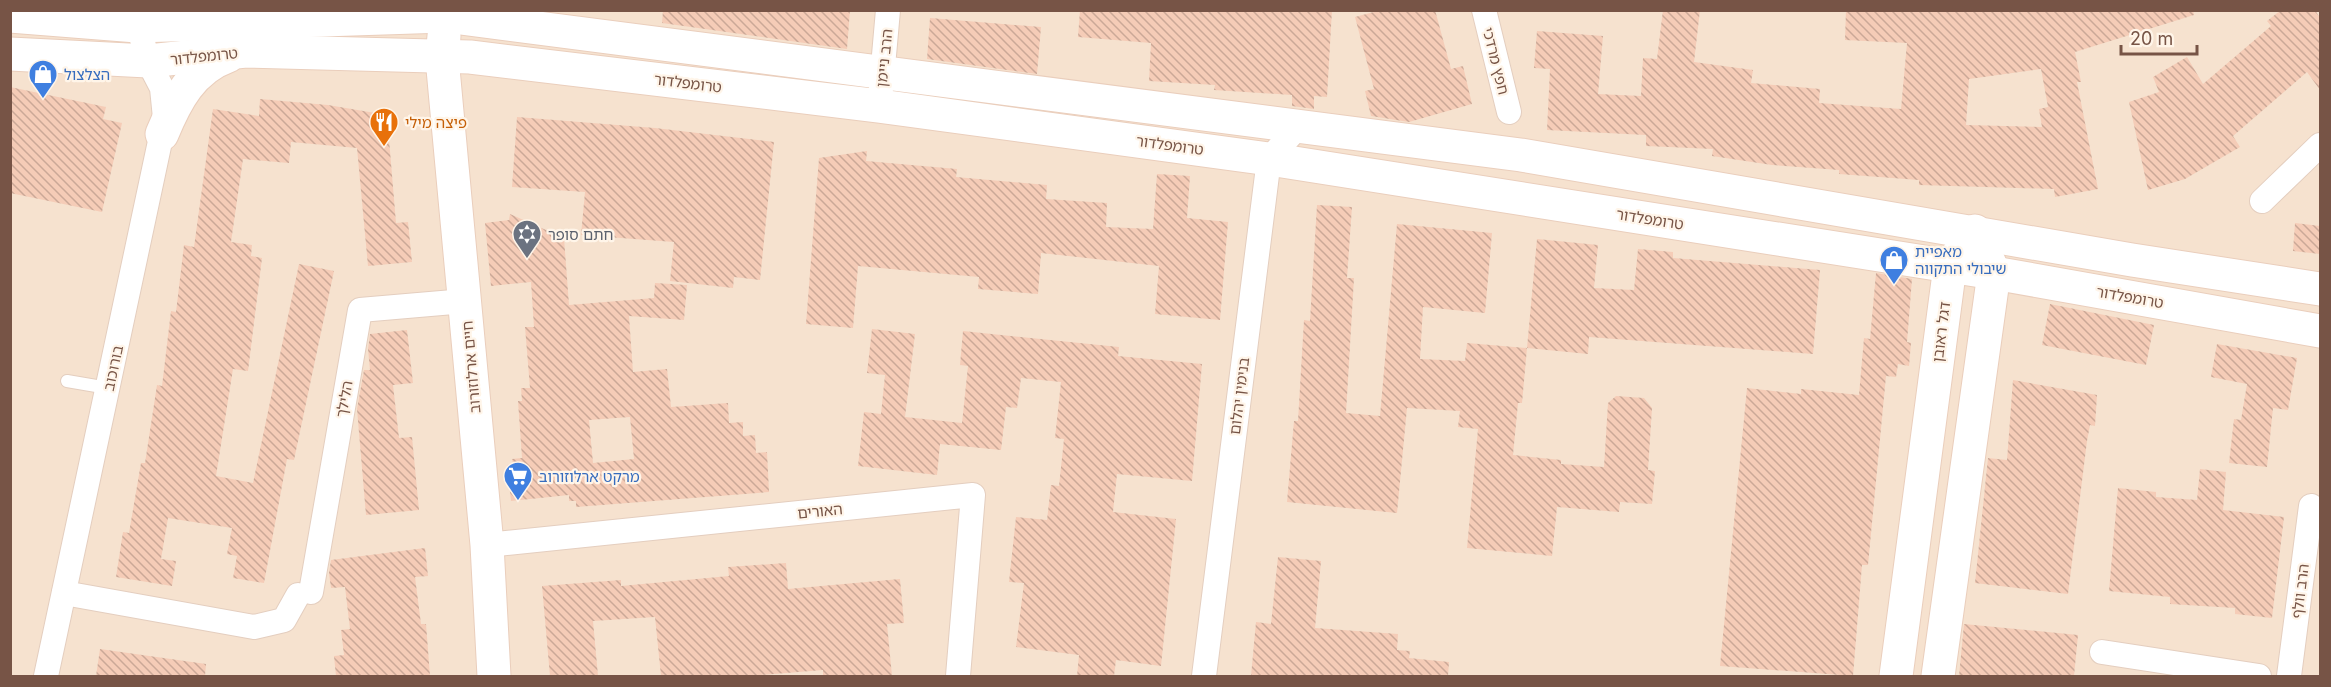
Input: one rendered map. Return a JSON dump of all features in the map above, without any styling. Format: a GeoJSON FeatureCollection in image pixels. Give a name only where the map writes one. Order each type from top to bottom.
{"type":"FeatureCollection","features":[{"type":"Feature","properties":{"kind":"main road","name":"טרומפלדור"},"geometry":{"type":"LineString","coordinates":[[10,16],[135,18],[445,13],[1521,155],[1975,231],[2132,260],[2320,289]]}},
{"type":"Feature","properties":{"kind":"main road","name":"חיים ארלוזורוב"},"geometry":{"type":"LineString","coordinates":[[445,13],[442,58],[487,545],[494,676]]}},
{"type":"Feature","properties":{"kind":"main road","name":"טרומפלדור"},"geometry":{"type":"LineString","coordinates":[[10,54],[148,61],[246,51],[470,57],[879,106],[1269,159],[1994,273],[2320,331]]}},
{"type":"Feature","properties":{"kind":"main road"},"geometry":{"type":"LineString","coordinates":[[162,134],[177,100],[202,70],[219,60],[246,51]]}},
{"type":"Feature","properties":{"kind":"main road"},"geometry":{"type":"LineString","coordinates":[[1938,676],[1994,273],[1975,231]]}},
{"type":"Feature","properties":{"kind":"main road","name":"דגל ראובן"},"geometry":{"type":"LineString","coordinates":[[1896,676],[1950,266],[1975,231]]}},
{"type":"Feature","properties":{"kind":"street","name":"הרב ניימן"},"geometry":{"type":"LineString","coordinates":[[879,106],[888,10]]}},
{"type":"Feature","properties":{"kind":"street","name":"חפץ מרדכי"},"geometry":{"type":"LineString","coordinates":[[1484,10],[1509,112]]}},
{"type":"Feature","properties":{"kind":"street","name":"בורוכוב"},"geometry":{"type":"LineString","coordinates":[[46,676],[162,134],[165,103],[162,88],[148,61],[135,18]]}},
{"type":"Feature","properties":{"kind":"street"},"geometry":{"type":"LineString","coordinates":[[1269,159],[1298,127]]}},
{"type":"Feature","properties":{"kind":"street"},"geometry":{"type":"LineString","coordinates":[[2262,201],[2320,145]]}},
{"type":"Feature","properties":{"kind":"street","name":"בנימין יהלום"},"geometry":{"type":"LineString","coordinates":[[1204,676],[1269,159]]}},
{"type":"Feature","properties":{"kind":"street","name":"הלילך"},"geometry":{"type":"LineString","coordinates":[[64,593],[254,627],[284,620],[304,594],[360,310],[465,301]]}},
{"type":"Feature","properties":{"kind":"street","name":"האורים"},"geometry":{"type":"LineString","coordinates":[[487,545],[973,495],[958,676]]}},
{"type":"Feature","properties":{"kind":"street","name":"הרב וולף"},"geometry":{"type":"LineString","coordinates":[[2289,676],[2311,506]]}},
{"type":"Feature","properties":{"kind":"street"},"geometry":{"type":"LineString","coordinates":[[2102,652],[2259,676]]}},
{"type":"Feature","properties":{"kind":"lane"},"geometry":{"type":"LineString","coordinates":[[67,381],[108,388]]}},
{"type":"Feature","properties":{"kind":"shaded area"},"geometry":{"type":"Polygon","coordinates":[[[11,11],[2320,11],[2320,676],[11,676],[11,11]]]}},
{"type":"Feature","properties":{"kind":"building"},"geometry":{"type":"Polygon","coordinates":[[[663,10],[850,10],[847,49],[662,23],[663,10]]]}},
{"type":"Feature","properties":{"kind":"building"},"geometry":{"type":"Polygon","coordinates":[[[1080,10],[1332,10],[1327,97],[1314,96],[1314,109],[1292,106],[1292,95],[1214,90],[1215,85],[1149,81],[1151,43],[1078,37],[1080,10]]]}},
{"type":"Feature","properties":{"kind":"building"},"geometry":{"type":"Polygon","coordinates":[[[1381,10],[1435,10],[1451,69],[1463,66],[1472,104],[1409,122],[1371,116],[1365,91],[1374,89],[1355,17],[1381,10]]]}},
{"type":"Feature","properties":{"kind":"building"},"geometry":{"type":"Polygon","coordinates":[[[1663,10],[1700,10],[1694,62],[1753,70],[1751,83],[1820,89],[1819,103],[1901,109],[1907,43],[1845,40],[1846,10],[2193,10],[2194,15],[2075,52],[2081,82],[2077,82],[2098,189],[2055,197],[2054,189],[1919,185],[1919,180],[1839,174],[1839,170],[1772,165],[1712,156],[1713,149],[1646,146],[1646,135],[1547,130],[1550,69],[1534,68],[1537,31],[1603,36],[1598,94],[1641,96],[1643,58],[1657,59],[1663,10]],[[2041,69],[1969,79],[1966,125],[2042,127],[2039,109],[2048,107],[2041,69]]]}},
{"type":"Feature","properties":{"kind":"building"},"geometry":{"type":"Polygon","coordinates":[[[2281,10],[2315,10],[2320,18],[2320,90],[2307,72],[2233,136],[2240,147],[2185,179],[2148,190],[2129,102],[2159,92],[2153,77],[2187,57],[2203,84],[2271,26],[2267,21],[2281,10]]]}},
{"type":"Feature","properties":{"kind":"building"},"geometry":{"type":"Polygon","coordinates":[[[930,18],[1041,27],[1037,74],[927,59],[930,18]]]}},
{"type":"Feature","properties":{"kind":"building"},"geometry":{"type":"Polygon","coordinates":[[[10,87],[106,107],[103,119],[122,123],[102,212],[10,193],[10,87]]]}},
{"type":"Feature","properties":{"kind":"building"},"geometry":{"type":"Polygon","coordinates":[[[260,99],[328,105],[387,115],[396,223],[408,222],[412,262],[368,266],[357,148],[291,142],[289,163],[243,159],[231,242],[252,245],[251,256],[262,258],[248,371],[233,369],[216,476],[253,483],[299,264],[334,271],[294,460],[287,459],[264,583],[233,578],[237,556],[227,554],[232,528],[168,518],[161,559],[176,561],[172,586],[116,577],[123,532],[129,533],[141,463],[145,463],[157,385],[162,386],[171,311],[176,312],[184,245],[194,247],[213,109],[259,116],[260,99]]]}},
{"type":"Feature","properties":{"kind":"building"},"geometry":{"type":"Polygon","coordinates":[[[517,117],[655,128],[774,142],[760,280],[734,277],[733,288],[670,281],[674,242],[581,235],[585,192],[512,187],[517,117]]]}},
{"type":"Feature","properties":{"kind":"building"},"geometry":{"type":"Polygon","coordinates":[[[867,151],[866,161],[957,169],[956,177],[1047,185],[1046,199],[1107,203],[1106,227],[1153,229],[1157,174],[1190,176],[1187,218],[1228,222],[1220,320],[1155,314],[1159,266],[1041,253],[1038,294],[978,289],[979,277],[858,266],[853,328],[806,324],[819,158],[867,151]]]}},
{"type":"Feature","properties":{"kind":"building"},"geometry":{"type":"Polygon","coordinates":[[[1317,205],[1352,207],[1347,278],[1354,278],[1346,413],[1380,416],[1397,224],[1492,233],[1485,313],[1423,307],[1420,359],[1465,361],[1467,343],[1527,348],[1522,403],[1518,403],[1513,455],[1561,460],[1561,464],[1604,467],[1608,403],[1616,396],[1644,398],[1652,408],[1648,470],[1655,471],[1652,504],[1620,502],[1619,512],[1557,507],[1552,556],[1467,548],[1478,429],[1458,427],[1460,411],[1407,408],[1397,513],[1287,502],[1294,421],[1298,421],[1304,320],[1310,321],[1317,205]]]}},
{"type":"Feature","properties":{"kind":"building"},"geometry":{"type":"Polygon","coordinates":[[[510,214],[564,238],[569,305],[654,298],[655,283],[687,285],[684,320],[629,316],[633,372],[667,369],[671,407],[728,403],[729,423],[743,422],[743,436],[755,435],[756,453],[767,452],[769,492],[576,507],[576,501],[569,501],[569,495],[511,501],[507,465],[513,464],[512,459],[522,458],[518,401],[522,401],[521,388],[530,388],[525,327],[534,327],[531,282],[491,286],[485,223],[509,220],[510,214]],[[630,417],[589,420],[593,463],[634,459],[630,417]]]}},
{"type":"Feature","properties":{"kind":"building"},"geometry":{"type":"Polygon","coordinates":[[[2295,223],[2320,226],[2320,254],[2293,251],[2295,223]]]}},
{"type":"Feature","properties":{"kind":"building"},"geometry":{"type":"Polygon","coordinates":[[[1537,239],[1598,245],[1594,288],[1634,290],[1638,249],[1673,252],[1673,258],[1820,270],[1813,354],[1589,337],[1588,354],[1527,348],[1537,239]]]}},
{"type":"Feature","properties":{"kind":"building"},"geometry":{"type":"Polygon","coordinates":[[[1876,273],[1912,279],[1907,342],[1911,343],[1909,366],[1898,364],[1896,377],[1886,376],[1868,565],[1862,565],[1853,676],[1720,666],[1747,388],[1801,394],[1801,389],[1859,395],[1864,338],[1870,339],[1876,273]]]}},
{"type":"Feature","properties":{"kind":"building"},"geometry":{"type":"Polygon","coordinates":[[[2050,304],[2154,325],[2146,365],[2042,345],[2050,304]]]}},
{"type":"Feature","properties":{"kind":"building"},"geometry":{"type":"Polygon","coordinates":[[[872,329],[915,334],[905,417],[962,423],[968,366],[960,365],[963,331],[1119,347],[1118,356],[1202,364],[1192,481],[1117,474],[1113,512],[1176,519],[1161,666],[1116,660],[1114,676],[1077,676],[1079,655],[1016,647],[1024,583],[1009,582],[1016,517],[1047,520],[1051,485],[1059,486],[1064,439],[1055,438],[1061,382],[1021,378],[1017,408],[1006,407],[1001,450],[940,444],[937,475],[858,466],[864,412],[881,414],[885,375],[867,373],[872,329]]]}},
{"type":"Feature","properties":{"kind":"building"},"geometry":{"type":"Polygon","coordinates":[[[407,330],[413,383],[393,385],[399,438],[412,437],[419,510],[366,515],[357,409],[364,370],[370,370],[368,349],[370,334],[407,330]]]}},
{"type":"Feature","properties":{"kind":"building"},"geometry":{"type":"Polygon","coordinates":[[[2217,344],[2297,358],[2288,410],[2273,408],[2267,467],[2229,463],[2234,419],[2241,420],[2247,384],[2211,377],[2217,344]]]}},
{"type":"Feature","properties":{"kind":"building"},"geometry":{"type":"Polygon","coordinates":[[[2013,380],[2097,395],[2095,426],[2090,425],[2087,441],[2068,594],[1975,583],[1988,458],[2007,460],[2013,380]]]}},
{"type":"Feature","properties":{"kind":"building"},"geometry":{"type":"Polygon","coordinates":[[[2200,469],[2226,472],[2223,510],[2284,517],[2272,618],[2235,614],[2235,608],[2170,604],[2170,597],[2109,591],[2118,488],[2156,492],[2156,497],[2197,500],[2200,469]]]}},
{"type":"Feature","properties":{"kind":"building"},"geometry":{"type":"Polygon","coordinates":[[[425,548],[428,576],[415,577],[421,624],[426,624],[430,676],[336,676],[334,656],[344,655],[341,630],[350,629],[345,587],[331,588],[329,573],[331,560],[425,548]]]}},
{"type":"Feature","properties":{"kind":"building"},"geometry":{"type":"Polygon","coordinates":[[[1278,557],[1321,561],[1315,628],[1398,634],[1397,650],[1410,651],[1409,658],[1449,662],[1448,676],[1251,676],[1256,622],[1271,624],[1278,557]]]}},
{"type":"Feature","properties":{"kind":"building"},"geometry":{"type":"Polygon","coordinates":[[[786,563],[788,589],[900,579],[904,623],[887,624],[892,676],[823,676],[823,670],[748,676],[661,676],[655,617],[593,621],[598,676],[550,676],[542,586],[621,580],[621,586],[729,576],[728,567],[786,563]]]}},
{"type":"Feature","properties":{"kind":"building"},"geometry":{"type":"Polygon","coordinates":[[[1964,624],[2078,635],[2074,676],[1959,676],[1964,624]]]}},
{"type":"Feature","properties":{"kind":"building"},"geometry":{"type":"Polygon","coordinates":[[[100,649],[206,664],[205,676],[96,676],[100,649]]]}},
{"type":"Feature","properties":{"kind":"place","name":"הצלצול"},"geometry":{"type":"Point","coordinates":[43,100]}},
{"type":"Feature","properties":{"kind":"place","name":"פיצה מילי"},"geometry":{"type":"Point","coordinates":[384,148]}},
{"type":"Feature","properties":{"kind":"place","name":"חתם סופר"},"geometry":{"type":"Point","coordinates":[527,260]}},
{"type":"Feature","properties":{"kind":"place","name":"מאפיית שיבולי התקווה"},"geometry":{"type":"Point","coordinates":[1894,286]}},
{"type":"Feature","properties":{"kind":"place","name":"מרקט ארלוזורוב"},"geometry":{"type":"Point","coordinates":[518,502]}}]}
